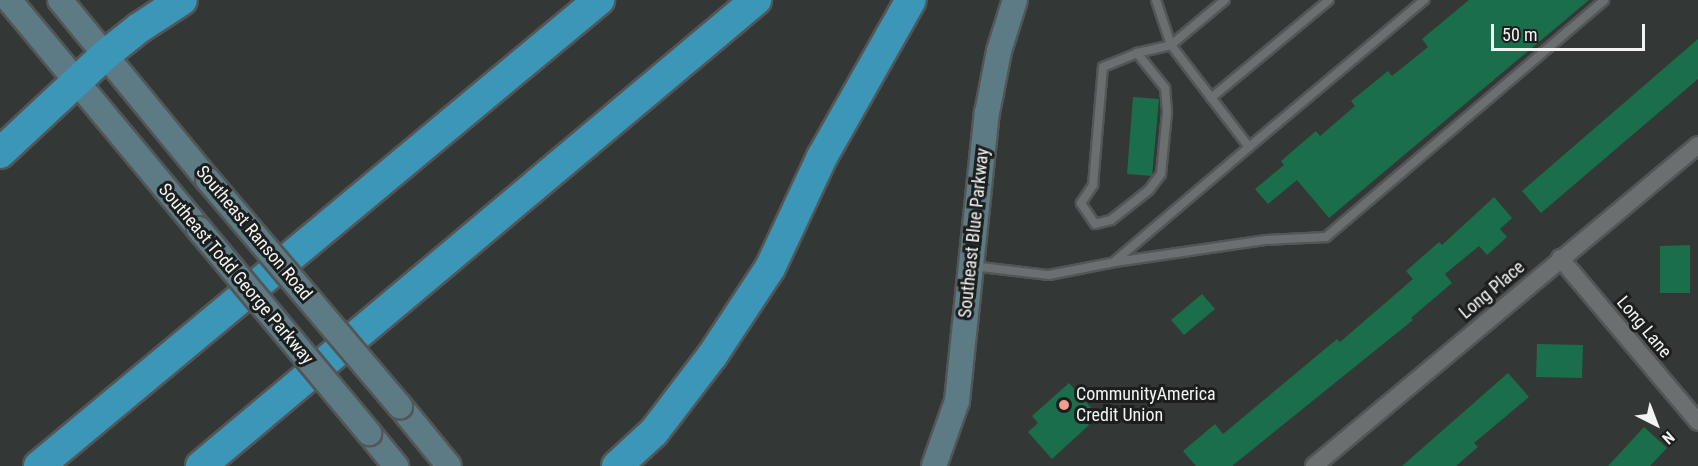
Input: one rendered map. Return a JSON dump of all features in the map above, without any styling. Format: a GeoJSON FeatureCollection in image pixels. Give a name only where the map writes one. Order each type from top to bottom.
{"type":"FeatureCollection","features":[{"type":"Feature","properties":{"kind":"highway"},"geometry":{"type":"LineString","coordinates":[[0,153],[105,55],[139,28],[182,0]]}},
{"type":"Feature","properties":{"kind":"highway"},"geometry":{"type":"LineString","coordinates":[[39,466],[599,0]]}},
{"type":"Feature","properties":{"kind":"highway"},"geometry":{"type":"LineString","coordinates":[[201,466],[756,0]]}},
{"type":"Feature","properties":{"kind":"highway"},"geometry":{"type":"LineString","coordinates":[[617,466],[661,422],[712,356],[770,268],[822,157],[911,0]]}},
{"type":"Feature","properties":{"kind":"main road"},"geometry":{"type":"LineString","coordinates":[[9,0],[76,81]]}},
{"type":"Feature","properties":{"kind":"main road","name":"Southeast Ranson Road"},"geometry":{"type":"LineString","coordinates":[[60,0],[449,466]]}},
{"type":"Feature","properties":{"kind":"main road","name":"Southeast Blue Parkway"},"geometry":{"type":"LineString","coordinates":[[934,466],[957,401],[987,113],[999,51],[1015,0]]}},
{"type":"Feature","properties":{"kind":"main road","name":"Southeast Todd George Parkway"},"geometry":{"type":"LineString","coordinates":[[76,81],[396,466]]}},
{"type":"Feature","properties":{"kind":"street","name":"Long Place"},"geometry":{"type":"LineString","coordinates":[[1314,466],[1560,258],[1698,145]]}},
{"type":"Feature","properties":{"kind":"street","name":"Long Lane"},"geometry":{"type":"LineString","coordinates":[[1560,258],[1698,422]]}},
{"type":"Feature","properties":{"kind":"lane"},"geometry":{"type":"LineString","coordinates":[[1156,0],[1171,45],[1249,147]]}},
{"type":"Feature","properties":{"kind":"lane"},"geometry":{"type":"LineString","coordinates":[[1137,53],[1165,87],[1167,113],[1161,174],[1149,190],[1111,220],[1095,224],[1081,203],[1093,185],[1103,67],[1137,53],[1171,45],[1225,0]]}},
{"type":"Feature","properties":{"kind":"lane"},"geometry":{"type":"LineString","coordinates":[[1211,98],[1329,0]]}},
{"type":"Feature","properties":{"kind":"lane"},"geometry":{"type":"LineString","coordinates":[[1114,262],[1424,0]]}},
{"type":"Feature","properties":{"kind":"lane"},"geometry":{"type":"LineString","coordinates":[[971,266],[1049,274],[1266,240],[1326,237],[1604,0]]}},
{"type":"Feature","properties":{"kind":"building"},"geometry":{"type":"Polygon","coordinates":[[[1469,0],[1589,0],[1329,218],[1297,180],[1268,204],[1255,189],[1284,165],[1281,161],[1316,131],[1320,136],[1355,106],[1351,101],[1388,71],[1392,76],[1428,47],[1422,39],[1469,0]]]}},
{"type":"Feature","properties":{"kind":"building"},"geometry":{"type":"Polygon","coordinates":[[[1698,39],[1698,79],[1541,213],[1522,191],[1698,39]]]}},
{"type":"Feature","properties":{"kind":"building"},"geometry":{"type":"Polygon","coordinates":[[[1133,97],[1159,99],[1152,176],[1127,174],[1133,97]]]}},
{"type":"Feature","properties":{"kind":"building"},"geometry":{"type":"Polygon","coordinates":[[[1494,197],[1512,218],[1500,229],[1507,237],[1487,255],[1479,246],[1445,274],[1452,283],[1411,318],[1413,320],[1232,466],[1196,466],[1183,451],[1215,424],[1223,434],[1337,339],[1340,342],[1413,279],[1406,271],[1439,242],[1442,245],[1494,197]]]}},
{"type":"Feature","properties":{"kind":"building"},"geometry":{"type":"Polygon","coordinates":[[[1690,245],[1690,293],[1660,293],[1660,246],[1690,245]]]}},
{"type":"Feature","properties":{"kind":"building"},"geometry":{"type":"Polygon","coordinates":[[[1202,294],[1215,309],[1184,335],[1171,320],[1202,294]]]}},
{"type":"Feature","properties":{"kind":"building"},"geometry":{"type":"Polygon","coordinates":[[[1537,344],[1583,345],[1582,378],[1536,377],[1537,344]]]}},
{"type":"Feature","properties":{"kind":"building"},"geometry":{"type":"Polygon","coordinates":[[[1508,373],[1529,397],[1474,443],[1478,447],[1456,466],[1402,466],[1508,373]]]}},
{"type":"Feature","properties":{"kind":"building"},"geometry":{"type":"Polygon","coordinates":[[[1069,383],[1095,412],[1085,421],[1089,425],[1052,459],[1028,432],[1038,423],[1032,416],[1069,383]]]}},
{"type":"Feature","properties":{"kind":"building"},"geometry":{"type":"Polygon","coordinates":[[[1644,427],[1667,448],[1650,466],[1608,466],[1644,427]]]}},
{"type":"Feature","properties":{"kind":"place","name":"CommunityAmerica Credit Union"},"geometry":{"type":"Point","coordinates":[1064,405]}}]}
